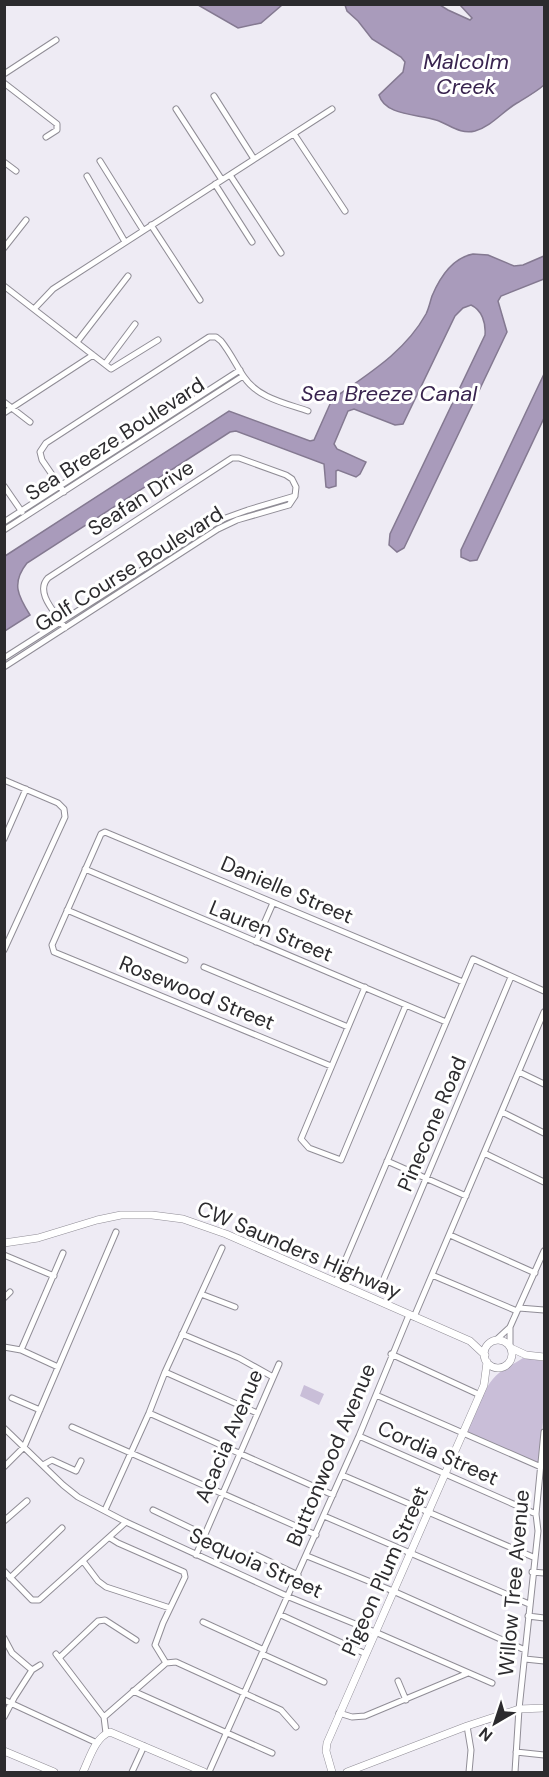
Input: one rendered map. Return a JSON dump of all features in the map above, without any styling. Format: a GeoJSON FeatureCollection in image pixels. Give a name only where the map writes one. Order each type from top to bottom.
{"type":"FeatureCollection","features":[{"type":"Feature","properties":{"kind":"street"},"geometry":{"type":"LineString","coordinates":[[4,74],[56,40]]}},
{"type":"Feature","properties":{"kind":"street"},"geometry":{"type":"LineString","coordinates":[[4,83],[57,124],[57,130],[46,137]]}},
{"type":"Feature","properties":{"kind":"street"},"geometry":{"type":"LineString","coordinates":[[214,96],[254,159]]}},
{"type":"Feature","properties":{"kind":"street"},"geometry":{"type":"LineString","coordinates":[[176,109],[222,180]]}},
{"type":"Feature","properties":{"kind":"street"},"geometry":{"type":"LineString","coordinates":[[34,309],[53,289],[332,109]]}},
{"type":"Feature","properties":{"kind":"street"},"geometry":{"type":"LineString","coordinates":[[294,134],[345,211]]}},
{"type":"Feature","properties":{"kind":"street"},"geometry":{"type":"LineString","coordinates":[[100,161],[143,230]]}},
{"type":"Feature","properties":{"kind":"street"},"geometry":{"type":"LineString","coordinates":[[4,162],[16,171]]}},
{"type":"Feature","properties":{"kind":"street"},"geometry":{"type":"LineString","coordinates":[[230,175],[281,253]]}},
{"type":"Feature","properties":{"kind":"street"},"geometry":{"type":"LineString","coordinates":[[87,176],[125,242]]}},
{"type":"Feature","properties":{"kind":"street"},"geometry":{"type":"LineString","coordinates":[[215,184],[252,242]]}},
{"type":"Feature","properties":{"kind":"street"},"geometry":{"type":"LineString","coordinates":[[4,248],[26,220]]}},
{"type":"Feature","properties":{"kind":"street"},"geometry":{"type":"LineString","coordinates":[[151,225],[200,300]]}},
{"type":"Feature","properties":{"kind":"street"},"geometry":{"type":"LineString","coordinates":[[77,342],[128,276]]}},
{"type":"Feature","properties":{"kind":"street"},"geometry":{"type":"LineString","coordinates":[[4,286],[112,369],[158,340]]}},
{"type":"Feature","properties":{"kind":"street"},"geometry":{"type":"LineString","coordinates":[[105,364],[135,324]]}},
{"type":"Feature","properties":{"kind":"street"},"geometry":{"type":"LineString","coordinates":[[62,489],[40,456],[41,448],[46,442],[209,337],[219,338],[253,388],[262,394],[308,411]]}},
{"type":"Feature","properties":{"kind":"street"},"geometry":{"type":"LineString","coordinates":[[4,413],[93,355]]}},
{"type":"Feature","properties":{"kind":"street","name":"Sea Breeze Boulevard"},"geometry":{"type":"LineString","coordinates":[[62,489],[240,370]]}},
{"type":"Feature","properties":{"kind":"street","name":"Sea Breeze Boulevard"},"geometry":{"type":"LineString","coordinates":[[4,530],[23,514],[243,376]]}},
{"type":"Feature","properties":{"kind":"street"},"geometry":{"type":"LineString","coordinates":[[4,402],[30,422]]}},
{"type":"Feature","properties":{"kind":"street","name":"Seafan Drive"},"geometry":{"type":"LineString","coordinates":[[65,628],[43,592],[44,582],[227,461],[239,458],[286,475],[292,479],[296,488],[295,496]]}},
{"type":"Feature","properties":{"kind":"street"},"geometry":{"type":"LineString","coordinates":[[4,486],[23,514]]}},
{"type":"Feature","properties":{"kind":"street","name":"Golf Course Boulevard"},"geometry":{"type":"LineString","coordinates":[[4,658],[220,520],[295,496]]}},
{"type":"Feature","properties":{"kind":"street","name":"Golf Course Boulevard"},"geometry":{"type":"LineString","coordinates":[[4,667],[218,529],[237,520],[289,505],[295,496]]}},
{"type":"Feature","properties":{"kind":"street","name":"Sea Breeze Boulevard"},"geometry":{"type":"LineString","coordinates":[[4,522],[23,514]]}},
{"type":"Feature","properties":{"kind":"street"},"geometry":{"type":"LineString","coordinates":[[4,780],[58,803],[64,809],[65,817],[4,950]]}},
{"type":"Feature","properties":{"kind":"street"},"geometry":{"type":"LineString","coordinates":[[4,838],[26,789]]}},
{"type":"Feature","properties":{"kind":"street","name":"Danielle Street"},"geometry":{"type":"LineString","coordinates":[[85,869],[99,836],[105,832],[463,982]]}},
{"type":"Feature","properties":{"kind":"street"},"geometry":{"type":"LineString","coordinates":[[85,869],[67,910],[185,960]]}},
{"type":"Feature","properties":{"kind":"street","name":"Lauren Street"},"geometry":{"type":"LineString","coordinates":[[85,869],[446,1022]]}},
{"type":"Feature","properties":{"kind":"street"},"geometry":{"type":"LineString","coordinates":[[256,942],[273,903]]}},
{"type":"Feature","properties":{"kind":"street","name":"Rosewood Street"},"geometry":{"type":"LineString","coordinates":[[67,910],[52,945],[54,952],[331,1066]]}},
{"type":"Feature","properties":{"kind":"street"},"geometry":{"type":"LineString","coordinates":[[336,1282],[473,959],[544,991]]}},
{"type":"Feature","properties":{"kind":"street"},"geometry":{"type":"LineString","coordinates":[[204,968],[348,1027]]}},
{"type":"Feature","properties":{"kind":"street","name":"Pinecone Road"},"geometry":{"type":"LineString","coordinates":[[382,1283],[511,977]]}},
{"type":"Feature","properties":{"kind":"street"},"geometry":{"type":"LineString","coordinates":[[365,987],[300,1140],[309,1148],[341,1160],[406,1005]]}},
{"type":"Feature","properties":{"kind":"street","name":"Buttonwood Avenue"},"geometry":{"type":"LineString","coordinates":[[209,1773],[307,1556],[392,1354],[432,1275],[544,1012]]}},
{"type":"Feature","properties":{"kind":"street"},"geometry":{"type":"LineString","coordinates":[[536,1032],[544,1036]]}},
{"type":"Feature","properties":{"kind":"street"},"geometry":{"type":"LineString","coordinates":[[519,1072],[544,1084]]}},
{"type":"Feature","properties":{"kind":"street"},"geometry":{"type":"LineString","coordinates":[[502,1112],[544,1133]]}},
{"type":"Feature","properties":{"kind":"street"},"geometry":{"type":"LineString","coordinates":[[484,1153],[544,1182]]}},
{"type":"Feature","properties":{"kind":"street"},"geometry":{"type":"LineString","coordinates":[[387,1161],[466,1196]]}},
{"type":"Feature","properties":{"kind":"street","name":"CW Saunders Highway"},"geometry":{"type":"LineString","coordinates":[[4,1243],[38,1238],[121,1215],[168,1216],[207,1226],[470,1341],[493,1341]]}},
{"type":"Feature","properties":{"kind":"street"},"geometry":{"type":"LineString","coordinates":[[4,1467],[24,1447],[116,1232]]}},
{"type":"Feature","properties":{"kind":"street"},"geometry":{"type":"LineString","coordinates":[[450,1234],[535,1273]]}},
{"type":"Feature","properties":{"kind":"street"},"geometry":{"type":"LineString","coordinates":[[105,1510],[222,1248]]}},
{"type":"Feature","properties":{"kind":"street"},"geometry":{"type":"LineString","coordinates":[[509,1362],[512,1355],[510,1327],[535,1273],[542,1265],[544,1251]]}},
{"type":"Feature","properties":{"kind":"street"},"geometry":{"type":"LineString","coordinates":[[21,1350],[63,1253]]}},
{"type":"Feature","properties":{"kind":"street"},"geometry":{"type":"LineString","coordinates":[[4,1255],[54,1276]]}},
{"type":"Feature","properties":{"kind":"street"},"geometry":{"type":"LineString","coordinates":[[432,1275],[518,1309],[544,1310]]}},
{"type":"Feature","properties":{"kind":"street"},"geometry":{"type":"LineString","coordinates":[[4,1298],[10,1292]]}},
{"type":"Feature","properties":{"kind":"street"},"geometry":{"type":"LineString","coordinates":[[201,1294],[235,1307]]}},
{"type":"Feature","properties":{"kind":"street"},"geometry":{"type":"LineString","coordinates":[[510,1327],[486,1348],[486,1358],[493,1366],[500,1367],[526,1355]]}},
{"type":"Feature","properties":{"kind":"street"},"geometry":{"type":"LineString","coordinates":[[182,1334],[239,1358],[273,1377]]}},
{"type":"Feature","properties":{"kind":"street","name":"CW Saunders Highway"},"geometry":{"type":"LineString","coordinates":[[470,1341],[486,1358]]}},
{"type":"Feature","properties":{"kind":"street"},"geometry":{"type":"LineString","coordinates":[[493,1341],[503,1341],[526,1355],[544,1357]]}},
{"type":"Feature","properties":{"kind":"street"},"geometry":{"type":"LineString","coordinates":[[4,1347],[21,1350],[58,1368]]}},
{"type":"Feature","properties":{"kind":"street"},"geometry":{"type":"LineString","coordinates":[[392,1354],[480,1395]]}},
{"type":"Feature","properties":{"kind":"street","name":"Pigeon Plum Street"},"geometry":{"type":"LineString","coordinates":[[332,1773],[326,1748],[339,1713],[480,1395],[484,1385],[486,1358]]}},
{"type":"Feature","properties":{"kind":"street","name":"Acacia Avenue"},"geometry":{"type":"LineString","coordinates":[[196,1555],[279,1364]]}},
{"type":"Feature","properties":{"kind":"street","name":"Pigeon Plum Street"},"geometry":{"type":"LineString","coordinates":[[484,1385],[500,1367]]}},
{"type":"Feature","properties":{"kind":"street"},"geometry":{"type":"LineString","coordinates":[[165,1372],[257,1413]]}},
{"type":"Feature","properties":{"kind":"street"},"geometry":{"type":"LineString","coordinates":[[375,1395],[541,1467]]}},
{"type":"Feature","properties":{"kind":"street"},"geometry":{"type":"LineString","coordinates":[[12,1398],[40,1410]]}},
{"type":"Feature","properties":{"kind":"street"},"geometry":{"type":"LineString","coordinates":[[149,1413],[333,1495]]}},
{"type":"Feature","properties":{"kind":"street"},"geometry":{"type":"LineString","coordinates":[[72,1427],[316,1535]]}},
{"type":"Feature","properties":{"kind":"street","name":"Sequoia Street"},"geometry":{"type":"LineString","coordinates":[[4,1428],[78,1497],[126,1522],[289,1597],[492,1683]]}},
{"type":"Feature","properties":{"kind":"street","name":"Willow Tree Avenue"},"geometry":{"type":"LineString","coordinates":[[515,1773],[519,1709],[537,1531],[536,1514],[542,1484],[544,1432]]}},
{"type":"Feature","properties":{"kind":"street","name":"Cordia Street"},"geometry":{"type":"LineString","coordinates":[[359,1436],[536,1514]]}},
{"type":"Feature","properties":{"kind":"street"},"geometry":{"type":"LineString","coordinates":[[43,1465],[52,1460],[76,1471],[81,1461]]}},
{"type":"Feature","properties":{"kind":"street"},"geometry":{"type":"LineString","coordinates":[[342,1475],[533,1557]]}},
{"type":"Feature","properties":{"kind":"street"},"geometry":{"type":"LineString","coordinates":[[4,1521],[27,1501]]}},
{"type":"Feature","properties":{"kind":"street"},"geometry":{"type":"LineString","coordinates":[[153,1510],[205,1535]]}},
{"type":"Feature","properties":{"kind":"street"},"geometry":{"type":"LineString","coordinates":[[324,1516],[529,1604]]}},
{"type":"Feature","properties":{"kind":"street"},"geometry":{"type":"LineString","coordinates":[[4,1571],[32,1600],[39,1600],[126,1522]]}},
{"type":"Feature","properties":{"kind":"street"},"geometry":{"type":"LineString","coordinates":[[10,1578],[62,1528]]}},
{"type":"Feature","properties":{"kind":"street"},"geometry":{"type":"LineString","coordinates":[[537,1531],[544,1532]]}},
{"type":"Feature","properties":{"kind":"street"},"geometry":{"type":"LineString","coordinates":[[110,1538],[184,1572],[185,1577],[154,1645],[166,1663]]}},
{"type":"Feature","properties":{"kind":"street"},"geometry":{"type":"LineString","coordinates":[[256,1555],[298,1575]]}},
{"type":"Feature","properties":{"kind":"street"},"geometry":{"type":"LineString","coordinates":[[307,1556],[393,1591],[525,1650]]}},
{"type":"Feature","properties":{"kind":"street"},"geometry":{"type":"LineString","coordinates":[[83,1561],[98,1581],[106,1587],[170,1608]]}},
{"type":"Feature","properties":{"kind":"street"},"geometry":{"type":"LineString","coordinates":[[532,1572],[544,1573]]}},
{"type":"Feature","properties":{"kind":"street"},"geometry":{"type":"LineString","coordinates":[[281,1615],[366,1654]]}},
{"type":"Feature","properties":{"kind":"street"},"geometry":{"type":"LineString","coordinates":[[528,1616],[544,1618]]}},
{"type":"Feature","properties":{"kind":"street"},"geometry":{"type":"LineString","coordinates":[[106,1733],[104,1717],[57,1656],[98,1621],[105,1620],[136,1640]]}},
{"type":"Feature","properties":{"kind":"street"},"geometry":{"type":"LineString","coordinates":[[203,1622],[324,1682]]}},
{"type":"Feature","properties":{"kind":"street"},"geometry":{"type":"LineString","coordinates":[[4,1638],[12,1653],[32,1670]]}},
{"type":"Feature","properties":{"kind":"street"},"geometry":{"type":"LineString","coordinates":[[525,1659],[544,1661]]}},
{"type":"Feature","properties":{"kind":"street"},"geometry":{"type":"LineString","coordinates":[[104,1717],[166,1663],[176,1662],[281,1710],[296,1727]]}},
{"type":"Feature","properties":{"kind":"street"},"geometry":{"type":"LineString","coordinates":[[4,1717],[32,1670],[40,1665]]}},
{"type":"Feature","properties":{"kind":"street"},"geometry":{"type":"LineString","coordinates":[[339,1713],[352,1717],[365,1716],[468,1673]]}},
{"type":"Feature","properties":{"kind":"street"},"geometry":{"type":"LineString","coordinates":[[398,1681],[406,1700]]}},
{"type":"Feature","properties":{"kind":"street"},"geometry":{"type":"LineString","coordinates":[[133,1692],[272,1754]]}},
{"type":"Feature","properties":{"kind":"street"},"geometry":{"type":"LineString","coordinates":[[4,1700],[97,1743]]}},
{"type":"Feature","properties":{"kind":"street"},"geometry":{"type":"LineString","coordinates":[[347,1773],[466,1726],[526,1707],[544,1708]]}},
{"type":"Feature","properties":{"kind":"street"},"geometry":{"type":"LineString","coordinates":[[466,1726],[471,1750],[469,1773]]}},
{"type":"Feature","properties":{"kind":"street"},"geometry":{"type":"LineString","coordinates":[[82,1773],[97,1743],[106,1733],[114,1733],[204,1773]]}},
{"type":"Feature","properties":{"kind":"street"},"geometry":{"type":"LineString","coordinates":[[132,1773],[144,1746]]}},
{"type":"Feature","properties":{"kind":"street"},"geometry":{"type":"LineString","coordinates":[[4,1751],[54,1773]]}},
{"type":"Feature","properties":{"kind":"street"},"geometry":{"type":"LineString","coordinates":[[516,1752],[544,1755]]}},
{"type":"Feature","properties":{"kind":"street"},"geometry":{"type":"LineString","coordinates":[[181,1773],[185,1764]]}},
{"type":"Feature","properties":{"kind":"shaded area"},"geometry":{"type":"Polygon","coordinates":[[[523,1358],[544,1361],[544,1412],[539,1463],[467,1432],[488,1385],[501,1371],[523,1358]]]}},
{"type":"Feature","properties":{"kind":"shaded area"},"geometry":{"type":"Polygon","coordinates":[[[304,1385],[324,1394],[319,1405],[300,1396],[304,1385]]]}},
{"type":"Feature","properties":{"kind":"water"},"geometry":{"type":"Polygon","coordinates":[[[198,5],[282,5],[261,23],[238,28],[198,5]]]}},
{"type":"Feature","properties":{"kind":"water","name":"Malcolm Creek"},"geometry":{"type":"Polygon","coordinates":[[[345,5],[440,5],[470,20],[472,18],[460,5],[544,5],[544,85],[487,126],[470,132],[464,132],[436,120],[395,111],[382,102],[379,95],[403,72],[405,62],[401,57],[372,39],[347,11],[345,5]]]}},
{"type":"Feature","properties":{"kind":"water","name":"Sea Breeze Canal"},"geometry":{"type":"Polygon","coordinates":[[[473,254],[488,255],[514,266],[523,265],[544,256],[544,279],[501,296],[498,301],[507,332],[404,548],[397,552],[389,545],[390,534],[485,335],[482,317],[471,305],[463,308],[455,316],[403,424],[395,425],[354,409],[348,411],[334,444],[337,449],[366,462],[356,477],[338,470],[336,471],[336,486],[326,487],[324,464],[236,431],[230,432],[27,563],[19,577],[18,589],[22,602],[30,615],[5,631],[5,556],[229,411],[310,441],[314,440],[334,398],[373,371],[408,340],[426,314],[443,275],[453,264],[473,254]]]}},
{"type":"Feature","properties":{"kind":"water","name":"Sea Breeze Canal"},"geometry":{"type":"Polygon","coordinates":[[[544,374],[544,418],[477,560],[470,561],[461,557],[461,550],[544,374]]]}}]}
